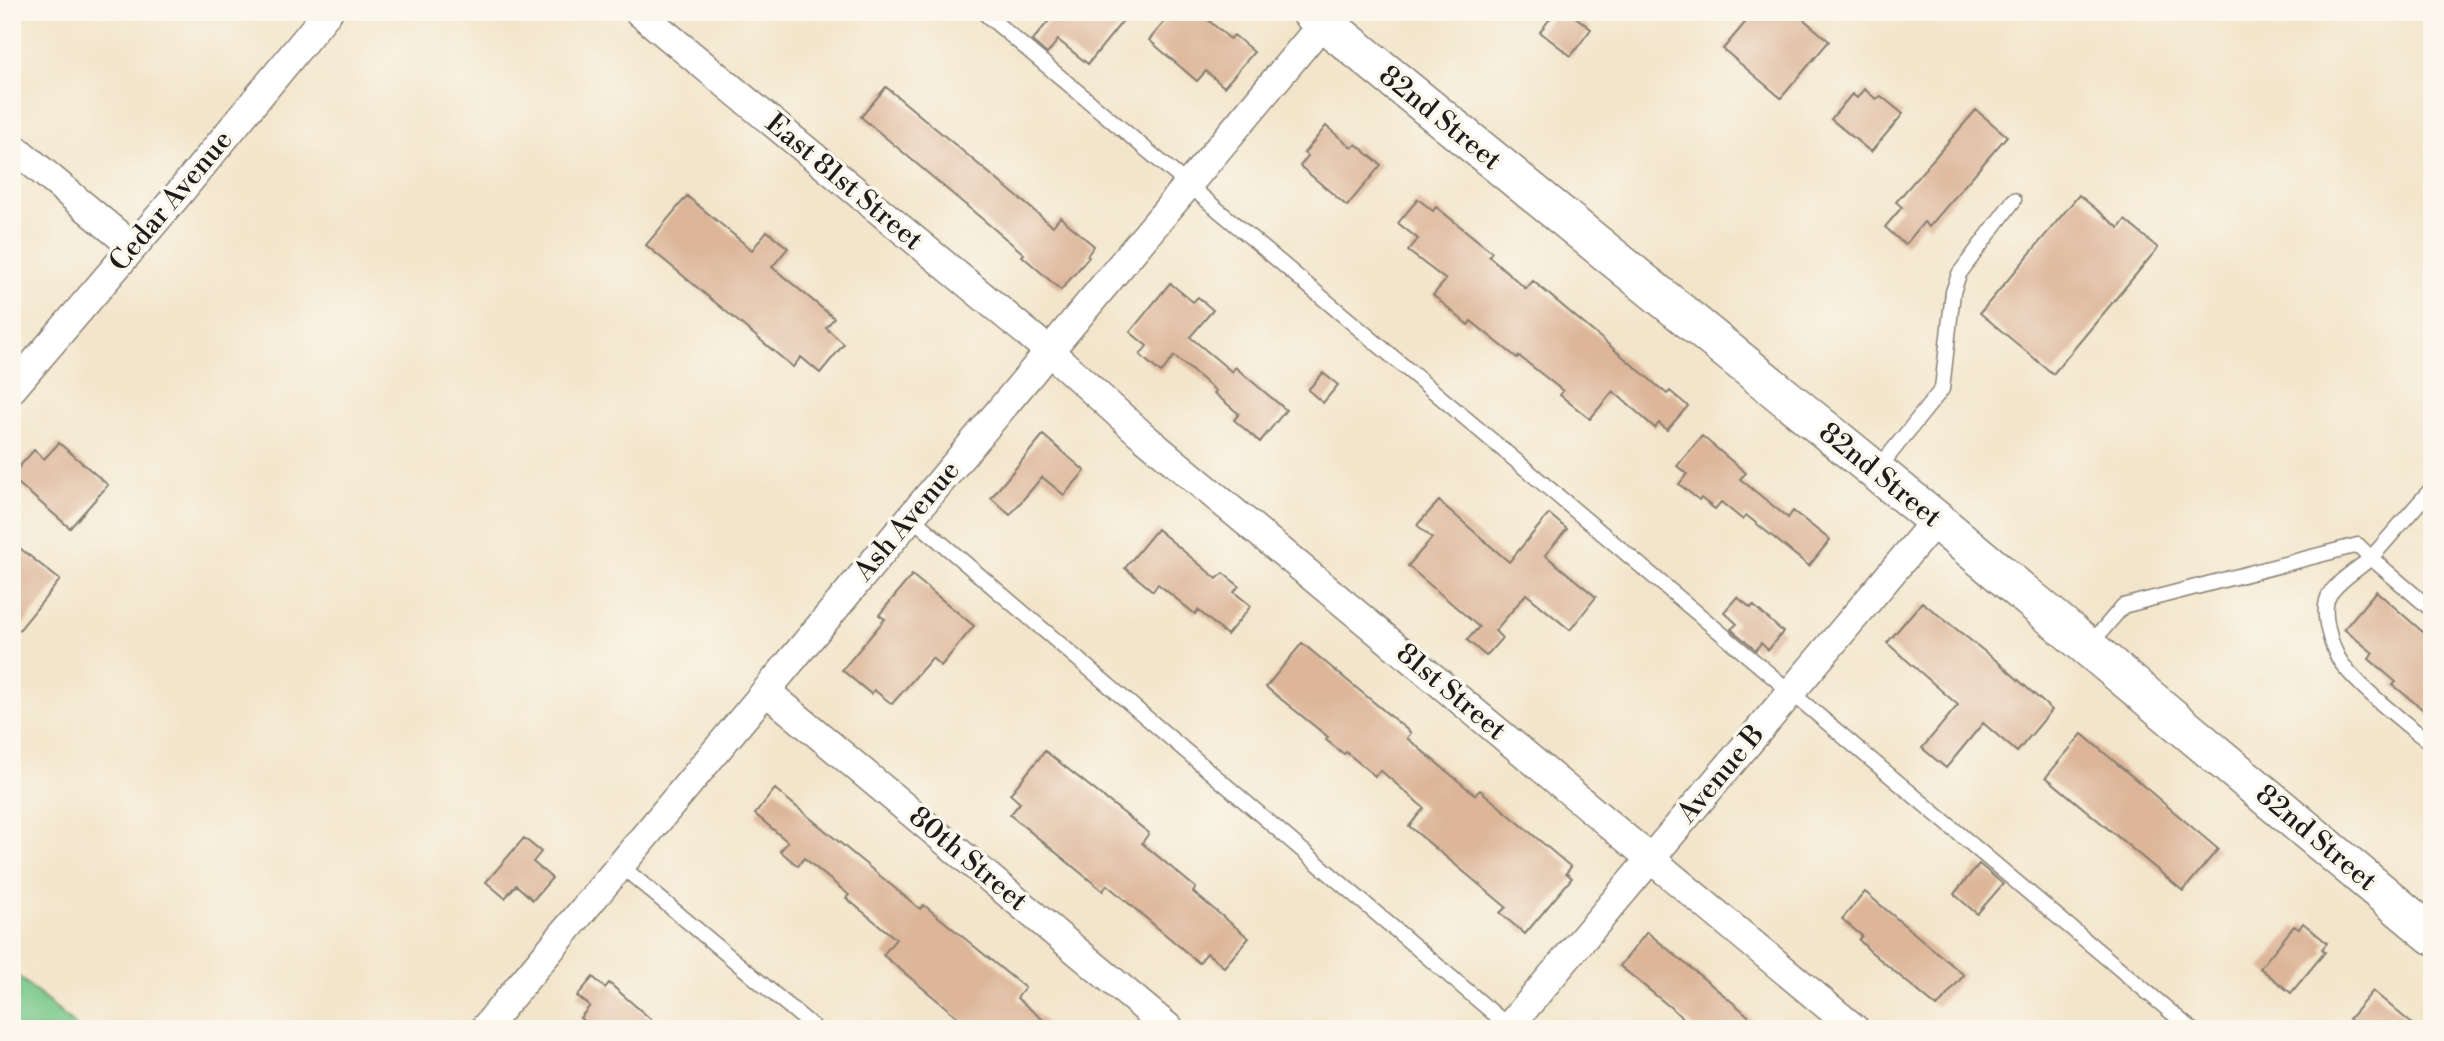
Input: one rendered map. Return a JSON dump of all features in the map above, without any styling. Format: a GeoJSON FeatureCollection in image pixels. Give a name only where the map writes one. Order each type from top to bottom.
{"type":"FeatureCollection","features":[{"type":"Feature","properties":{"kind":"street","name":"Cedar Avenue"},"geometry":{"type":"LineString","coordinates":[[12,389],[328,12]]}},
{"type":"Feature","properties":{"kind":"street","name":"East 81st Street"},"geometry":{"type":"LineString","coordinates":[[639,12],[1049,351]]}},
{"type":"Feature","properties":{"kind":"street","name":"Ash Avenue"},"geometry":{"type":"LineString","coordinates":[[486,1028],[1188,185],[1321,16]]}},
{"type":"Feature","properties":{"kind":"street","name":"82nd Street"},"geometry":{"type":"LineString","coordinates":[[1321,16],[1936,520],[2432,935]]}},
{"type":"Feature","properties":{"kind":"street"},"geometry":{"type":"LineString","coordinates":[[12,146],[133,247]]}},
{"type":"Feature","properties":{"kind":"street","name":"81st Street"},"geometry":{"type":"LineString","coordinates":[[1049,351],[1143,436],[1855,1029]]}},
{"type":"Feature","properties":{"kind":"street","name":"Avenue B"},"geometry":{"type":"LineString","coordinates":[[1509,1028],[1936,520]]}},
{"type":"Feature","properties":{"kind":"street","name":"80th Street"},"geometry":{"type":"LineString","coordinates":[[766,691],[1170,1029]]}},
{"type":"Feature","properties":{"kind":"lane"},"geometry":{"type":"LineString","coordinates":[[983,12],[2190,1029]]}},
{"type":"Feature","properties":{"kind":"lane"},"geometry":{"type":"LineString","coordinates":[[1876,471],[1942,389],[1953,292],[1959,274],[2014,200]]}},
{"type":"Feature","properties":{"kind":"lane"},"geometry":{"type":"LineString","coordinates":[[2432,488],[2371,558],[2329,595],[2326,605],[2327,630],[2342,664],[2378,699],[2432,744]]}},
{"type":"Feature","properties":{"kind":"lane"},"geometry":{"type":"LineString","coordinates":[[911,517],[1509,1028]]}},
{"type":"Feature","properties":{"kind":"lane"},"geometry":{"type":"LineString","coordinates":[[2087,647],[2123,606],[2358,545],[2432,610]]}},
{"type":"Feature","properties":{"kind":"lane"},"geometry":{"type":"LineString","coordinates":[[620,865],[816,1029]]}},
{"type":"Feature","properties":{"kind":"green space"},"geometry":{"type":"Polygon","coordinates":[[[12,974],[19,977],[79,1029],[12,1029],[12,974]]]}},
{"type":"Feature","properties":{"kind":"building"},"geometry":{"type":"Polygon","coordinates":[[[1056,12],[1130,12],[1088,64],[1058,40],[1047,54],[1032,41],[1056,12]]]}},
{"type":"Feature","properties":{"kind":"building"},"geometry":{"type":"Polygon","coordinates":[[[1173,12],[1199,12],[1230,39],[1234,35],[1254,52],[1224,87],[1206,71],[1197,81],[1149,40],[1173,12]]]}},
{"type":"Feature","properties":{"kind":"building"},"geometry":{"type":"Polygon","coordinates":[[[1555,12],[1569,12],[1591,29],[1571,56],[1540,32],[1555,12]]]}},
{"type":"Feature","properties":{"kind":"building"},"geometry":{"type":"Polygon","coordinates":[[[1754,12],[1795,12],[1829,41],[1781,98],[1723,49],[1754,12]]]}},
{"type":"Feature","properties":{"kind":"building"},"geometry":{"type":"Polygon","coordinates":[[[886,87],[1050,224],[1053,226],[1060,217],[1094,246],[1087,256],[1089,257],[1061,290],[1022,256],[1024,254],[861,117],[886,87]]]}},
{"type":"Feature","properties":{"kind":"building"},"geometry":{"type":"Polygon","coordinates":[[[1864,89],[1876,99],[1881,96],[1903,114],[1871,152],[1831,119],[1852,94],[1857,98],[1864,89]]]}},
{"type":"Feature","properties":{"kind":"building"},"geometry":{"type":"Polygon","coordinates":[[[1976,110],[2007,136],[1929,227],[1924,222],[1905,245],[1885,227],[1902,207],[1896,202],[1976,110]]]}},
{"type":"Feature","properties":{"kind":"building"},"geometry":{"type":"Polygon","coordinates":[[[1326,126],[1352,148],[1356,144],[1381,165],[1347,206],[1300,166],[1308,156],[1304,153],[1326,126]]]}},
{"type":"Feature","properties":{"kind":"building"},"geometry":{"type":"Polygon","coordinates":[[[2079,195],[2119,228],[2125,220],[2158,248],[2053,374],[1980,313],[2079,195]]]}},
{"type":"Feature","properties":{"kind":"building"},"geometry":{"type":"Polygon","coordinates":[[[687,196],[752,250],[767,231],[788,248],[772,267],[834,318],[826,328],[844,344],[820,373],[801,357],[793,367],[646,245],[687,196]]]}},
{"type":"Feature","properties":{"kind":"building"},"geometry":{"type":"Polygon","coordinates":[[[1418,199],[1433,211],[1436,207],[1492,252],[1489,256],[1526,289],[1533,281],[1667,394],[1670,391],[1688,406],[1667,430],[1659,423],[1655,428],[1613,391],[1590,419],[1560,395],[1563,391],[1519,356],[1517,358],[1471,321],[1468,325],[1433,295],[1446,280],[1408,251],[1418,239],[1398,223],[1418,199]]]}},
{"type":"Feature","properties":{"kind":"building"},"geometry":{"type":"Polygon","coordinates":[[[1170,283],[1193,302],[1198,297],[1213,310],[1190,337],[1232,372],[1235,367],[1286,410],[1260,442],[1234,420],[1239,414],[1214,393],[1216,391],[1174,356],[1161,373],[1140,355],[1147,346],[1130,332],[1170,283]]]}},
{"type":"Feature","properties":{"kind":"building"},"geometry":{"type":"Polygon","coordinates":[[[1323,373],[1338,385],[1323,403],[1308,390],[1323,373]]]}},
{"type":"Feature","properties":{"kind":"building"},"geometry":{"type":"Polygon","coordinates":[[[1043,435],[1085,471],[1064,495],[1042,477],[1010,515],[991,498],[1043,435]]]}},
{"type":"Feature","properties":{"kind":"building"},"geometry":{"type":"Polygon","coordinates":[[[1702,436],[1746,473],[1740,479],[1788,518],[1793,511],[1830,540],[1809,566],[1746,515],[1743,520],[1721,502],[1715,509],[1679,484],[1687,474],[1677,466],[1702,436]]]}},
{"type":"Feature","properties":{"kind":"building"},"geometry":{"type":"Polygon","coordinates":[[[59,443],[108,485],[70,528],[12,478],[34,450],[44,459],[59,443]]]}},
{"type":"Feature","properties":{"kind":"building"},"geometry":{"type":"Polygon","coordinates":[[[1439,501],[1509,562],[1549,514],[1567,529],[1545,555],[1596,597],[1570,630],[1526,594],[1495,631],[1502,638],[1486,656],[1467,640],[1479,627],[1408,566],[1432,538],[1417,525],[1439,501]]]}},
{"type":"Feature","properties":{"kind":"building"},"geometry":{"type":"Polygon","coordinates":[[[1157,529],[1217,579],[1223,573],[1239,586],[1234,592],[1251,606],[1227,635],[1198,610],[1195,614],[1158,584],[1153,591],[1125,568],[1157,529]]]}},
{"type":"Feature","properties":{"kind":"building"},"geometry":{"type":"Polygon","coordinates":[[[12,542],[60,580],[12,639],[12,542]]]}},
{"type":"Feature","properties":{"kind":"building"},"geometry":{"type":"Polygon","coordinates":[[[912,575],[974,626],[941,666],[932,658],[892,704],[874,690],[871,694],[842,670],[885,619],[879,615],[912,575]]]}},
{"type":"Feature","properties":{"kind":"building"},"geometry":{"type":"Polygon","coordinates":[[[2376,591],[2432,640],[2432,717],[2393,685],[2396,682],[2369,659],[2373,653],[2344,629],[2376,591]]]}},
{"type":"Feature","properties":{"kind":"building"},"geometry":{"type":"Polygon","coordinates":[[[1737,597],[1751,608],[1753,605],[1783,632],[1768,650],[1761,643],[1756,650],[1731,629],[1737,624],[1724,612],[1737,597]]]}},
{"type":"Feature","properties":{"kind":"building"},"geometry":{"type":"Polygon","coordinates":[[[1922,602],[1998,662],[2052,710],[2017,752],[1983,723],[1946,768],[1922,748],[1958,705],[1887,643],[1922,602]]]}},
{"type":"Feature","properties":{"kind":"building"},"geometry":{"type":"Polygon","coordinates":[[[1302,643],[1411,733],[1407,738],[1475,795],[1480,790],[1571,867],[1566,873],[1572,878],[1525,934],[1500,913],[1506,907],[1409,826],[1424,808],[1380,770],[1375,776],[1346,752],[1344,754],[1326,740],[1328,737],[1266,687],[1302,643]]]}},
{"type":"Feature","properties":{"kind":"building"},"geometry":{"type":"Polygon","coordinates":[[[2082,734],[2218,849],[2183,891],[2046,777],[2082,734]]]}},
{"type":"Feature","properties":{"kind":"building"},"geometry":{"type":"Polygon","coordinates":[[[1045,751],[1149,833],[1142,843],[1196,888],[1193,892],[1249,938],[1224,967],[1207,953],[1199,963],[1107,885],[1103,891],[1010,815],[1020,803],[1010,794],[1045,751]]]}},
{"type":"Feature","properties":{"kind":"building"},"geometry":{"type":"Polygon","coordinates":[[[775,789],[920,909],[924,905],[1025,988],[1017,998],[1054,1029],[972,1029],[883,955],[896,939],[846,898],[849,895],[804,858],[798,866],[780,851],[788,842],[755,814],[775,789]]]}},
{"type":"Feature","properties":{"kind":"building"},"geometry":{"type":"Polygon","coordinates":[[[524,838],[541,852],[533,862],[552,878],[533,900],[516,885],[505,898],[486,882],[524,838]]]}},
{"type":"Feature","properties":{"kind":"building"},"geometry":{"type":"Polygon","coordinates":[[[1979,864],[2003,884],[1977,914],[1954,894],[1979,864]]]}},
{"type":"Feature","properties":{"kind":"building"},"geometry":{"type":"Polygon","coordinates":[[[1865,892],[1964,975],[1937,1007],[1870,951],[1859,940],[1862,936],[1842,919],[1865,892]]]}},
{"type":"Feature","properties":{"kind":"building"},"geometry":{"type":"Polygon","coordinates":[[[2303,923],[2327,943],[2322,949],[2325,952],[2291,993],[2260,968],[2294,926],[2299,929],[2303,923]]]}},
{"type":"Feature","properties":{"kind":"building"},"geometry":{"type":"Polygon","coordinates":[[[1647,932],[1763,1029],[1697,1029],[1620,966],[1647,932]]]}},
{"type":"Feature","properties":{"kind":"building"},"geometry":{"type":"Polygon","coordinates":[[[593,977],[605,988],[609,983],[662,1029],[593,1029],[580,1018],[590,1006],[577,996],[593,977]]]}},
{"type":"Feature","properties":{"kind":"building"},"geometry":{"type":"Polygon","coordinates":[[[2373,991],[2418,1029],[2361,1029],[2349,1019],[2373,991]]]}}]}
